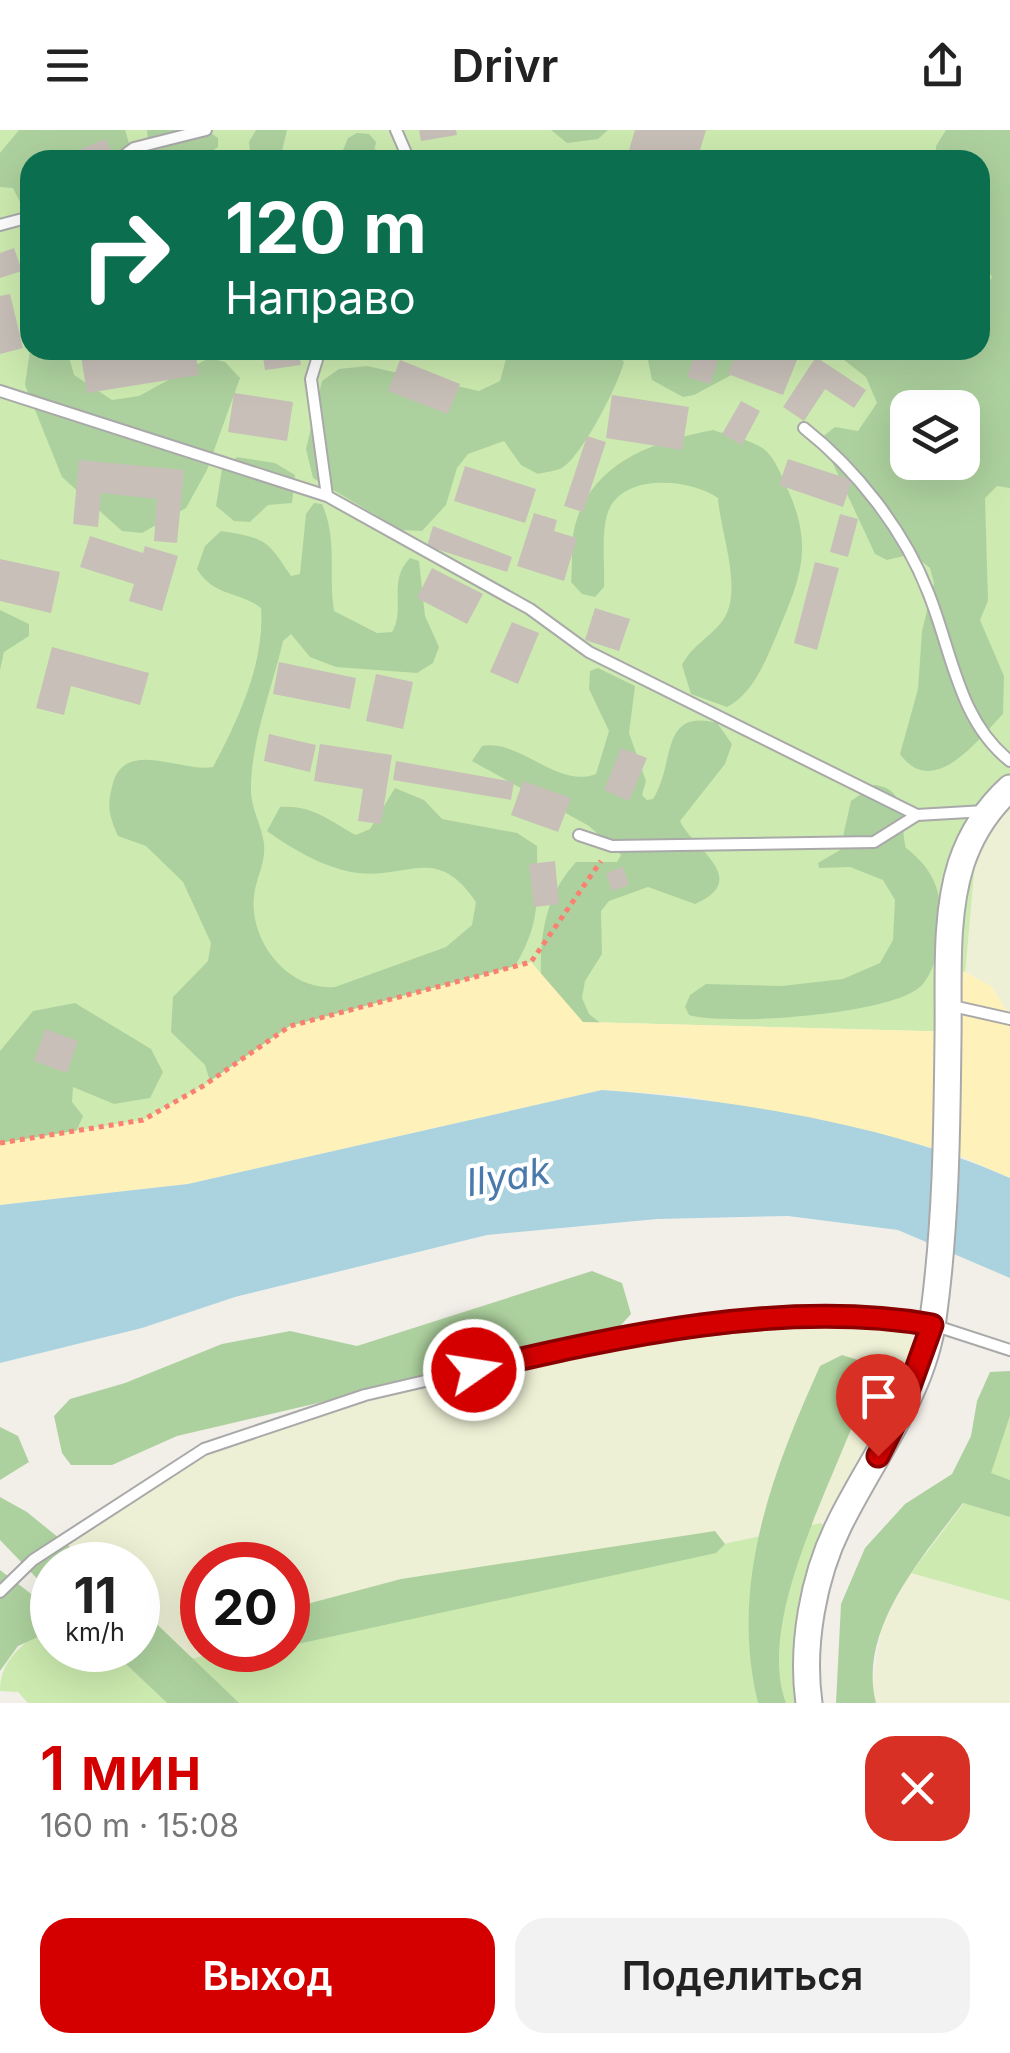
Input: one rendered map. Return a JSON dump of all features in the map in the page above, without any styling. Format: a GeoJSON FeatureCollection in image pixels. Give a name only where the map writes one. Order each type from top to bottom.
{"type":"FeatureCollection","features":[{"type":"Feature","properties":{"kind":"street"},"geometry":{"type":"LineString","coordinates":[[809,1703],[809,1638],[820,1572],[838,1526],[901,1411],[934,1316],[946,1155],[952,910],[961,864],[986,810],[1010,788]]}},
{"type":"Feature","properties":{"kind":"lane"},"geometry":{"type":"LineString","coordinates":[[131,150],[206,130]]}},
{"type":"Feature","properties":{"kind":"lane"},"geometry":{"type":"LineString","coordinates":[[317,360],[311,379],[327,496]]}},
{"type":"Feature","properties":{"kind":"lane"},"geometry":{"type":"LineString","coordinates":[[0,391],[327,496],[530,609],[589,652],[917,816]]}},
{"type":"Feature","properties":{"kind":"lane"},"geometry":{"type":"LineString","coordinates":[[804,428],[840,457],[867,488],[927,588],[964,698],[980,730],[1010,761]]}},
{"type":"Feature","properties":{"kind":"lane"},"geometry":{"type":"LineString","coordinates":[[578,835],[612,846],[874,842],[917,816],[986,810]]}},
{"type":"Feature","properties":{"kind":"lane"},"geometry":{"type":"LineString","coordinates":[[948,1010],[1010,1019]]}},
{"type":"Feature","properties":{"kind":"lane"},"geometry":{"type":"LineString","coordinates":[[0,1592],[33,1560],[204,1449],[364,1395],[584,1344],[674,1330],[836,1314],[934,1316],[1010,1350]]}},
{"type":"Feature","properties":{"kind":"path"},"geometry":{"type":"LineString","coordinates":[[0,1143],[143,1120],[203,1086],[290,1026],[531,962],[612,846]]}},
{"type":"Feature","properties":{"kind":"green space"},"geometry":{"type":"Polygon","coordinates":[[[0,130],[1010,130],[1010,789],[990,806],[974,873],[960,1032],[583,1022],[203,1086],[143,1120],[0,1143],[0,130]]]}},
{"type":"Feature","properties":{"kind":"green space"},"geometry":{"type":"Polygon","coordinates":[[[19,130],[125,130],[131,150],[20,150],[20,202],[13,188],[0,187],[0,153],[19,130]]]}},
{"type":"Feature","properties":{"kind":"green space"},"geometry":{"type":"Polygon","coordinates":[[[147,130],[206,130],[218,138],[218,147],[214,150],[148,150],[147,130]]]}},
{"type":"Feature","properties":{"kind":"green space"},"geometry":{"type":"Polygon","coordinates":[[[256,130],[287,130],[282,150],[250,150],[249,142],[256,130]]]}},
{"type":"Feature","properties":{"kind":"green space"},"geometry":{"type":"Polygon","coordinates":[[[551,130],[608,130],[598,139],[567,143],[551,130]]]}},
{"type":"Feature","properties":{"kind":"green space"},"geometry":{"type":"Polygon","coordinates":[[[946,130],[1010,130],[1010,488],[997,486],[985,498],[988,601],[980,620],[1004,676],[1003,714],[968,751],[940,769],[926,771],[913,767],[900,754],[918,689],[922,631],[934,583],[930,568],[912,554],[887,560],[875,554],[821,438],[835,427],[858,431],[877,403],[866,377],[844,360],[990,360],[990,150],[936,150],[936,146],[946,130]]]}},
{"type":"Feature","properties":{"kind":"green space"},"geometry":{"type":"Polygon","coordinates":[[[357,133],[369,134],[376,142],[374,150],[343,150],[348,138],[357,133]]]}},
{"type":"Feature","properties":{"kind":"green space"},"geometry":{"type":"Polygon","coordinates":[[[29,360],[70,360],[74,375],[112,400],[139,396],[205,360],[225,362],[240,378],[207,470],[186,508],[142,533],[122,531],[62,477],[25,385],[29,360]]]}},
{"type":"Feature","properties":{"kind":"green space"},"geometry":{"type":"Polygon","coordinates":[[[506,360],[624,362],[589,435],[562,468],[538,474],[521,465],[504,441],[468,454],[457,468],[446,505],[422,531],[401,530],[313,478],[306,449],[322,381],[339,369],[367,366],[479,391],[500,381],[506,360]]]}},
{"type":"Feature","properties":{"kind":"green space"},"geometry":{"type":"Polygon","coordinates":[[[648,360],[759,360],[694,395],[683,397],[652,380],[648,360]]]}},
{"type":"Feature","properties":{"kind":"green space"},"geometry":{"type":"Polygon","coordinates":[[[713,430],[753,443],[771,457],[795,509],[802,545],[798,578],[768,655],[744,694],[727,707],[691,694],[682,665],[720,624],[731,597],[718,498],[674,483],[640,485],[625,491],[614,501],[605,523],[604,587],[595,597],[582,594],[571,582],[575,526],[586,498],[599,481],[614,467],[651,447],[713,430]]]}},
{"type":"Feature","properties":{"kind":"green space"},"geometry":{"type":"Polygon","coordinates":[[[237,457],[275,463],[295,475],[292,503],[268,505],[250,522],[234,521],[216,506],[222,469],[237,457]]]}},
{"type":"Feature","properties":{"kind":"green space"},"geometry":{"type":"Polygon","coordinates":[[[314,503],[322,504],[330,531],[334,611],[377,633],[392,632],[399,576],[410,558],[419,561],[425,616],[439,647],[433,663],[417,673],[336,667],[310,657],[291,634],[283,641],[252,773],[252,799],[264,851],[254,913],[265,946],[287,972],[302,981],[335,987],[446,947],[472,925],[476,902],[447,873],[433,868],[351,872],[307,856],[267,831],[280,807],[291,807],[320,815],[356,835],[370,829],[395,788],[424,800],[442,819],[517,833],[537,846],[534,919],[524,949],[503,986],[214,1094],[205,1065],[171,1032],[173,997],[208,961],[211,943],[183,882],[146,846],[118,836],[110,815],[110,797],[120,770],[130,762],[157,760],[213,767],[240,711],[254,670],[261,608],[204,578],[197,569],[205,546],[221,531],[248,536],[270,548],[291,576],[300,574],[306,514],[314,503]]]}},
{"type":"Feature","properties":{"kind":"green space"},"geometry":{"type":"Polygon","coordinates":[[[0,610],[29,624],[29,636],[4,652],[0,670],[0,610]]]}},
{"type":"Feature","properties":{"kind":"green space"},"geometry":{"type":"Polygon","coordinates":[[[598,668],[635,686],[629,733],[646,781],[642,795],[647,800],[653,799],[672,742],[686,723],[717,723],[732,744],[725,764],[680,821],[713,863],[719,884],[695,904],[648,887],[609,901],[601,911],[602,954],[585,981],[582,998],[589,1014],[670,1078],[542,1002],[544,928],[564,877],[576,862],[617,862],[621,855],[589,826],[472,761],[482,746],[496,746],[567,775],[596,774],[609,731],[589,689],[590,671],[598,668]]]}},
{"type":"Feature","properties":{"kind":"green space"},"geometry":{"type":"Polygon","coordinates":[[[874,785],[892,792],[897,799],[906,848],[922,863],[937,889],[938,946],[922,985],[880,1004],[846,1011],[738,1019],[689,1015],[685,1007],[690,995],[706,984],[782,986],[843,979],[880,963],[893,940],[895,900],[883,880],[850,867],[819,868],[818,863],[840,850],[851,801],[874,785]]]}},
{"type":"Feature","properties":{"kind":"green space"},"geometry":{"type":"Polygon","coordinates":[[[1010,789],[1010,1016],[991,986],[963,971],[974,873],[990,806],[1010,789]]]}},
{"type":"Feature","properties":{"kind":"green space"},"geometry":{"type":"Polygon","coordinates":[[[75,1003],[151,1049],[163,1072],[150,1098],[114,1104],[73,1087],[72,1102],[83,1116],[68,1150],[0,1186],[0,1051],[33,1011],[75,1003]]]}},
{"type":"Feature","properties":{"kind":"green space"},"geometry":{"type":"Polygon","coordinates":[[[592,1271],[622,1283],[631,1314],[613,1334],[177,1436],[112,1465],[71,1465],[62,1453],[54,1416],[70,1399],[125,1383],[222,1344],[290,1331],[357,1346],[592,1271]]]}},
{"type":"Feature","properties":{"kind":"green space"},"geometry":{"type":"Polygon","coordinates":[[[829,1312],[908,1318],[913,1349],[901,1393],[854,1487],[821,1523],[310,1633],[310,1542],[180,1542],[180,1650],[160,1632],[160,1542],[61,1542],[204,1449],[365,1395],[613,1334],[829,1312]]]}},
{"type":"Feature","properties":{"kind":"green space"},"geometry":{"type":"Polygon","coordinates":[[[842,1355],[858,1360],[867,1386],[790,1588],[781,1629],[779,1668],[786,1703],[758,1703],[750,1659],[749,1615],[760,1530],[786,1447],[820,1366],[842,1355]]]}},
{"type":"Feature","properties":{"kind":"green space"},"geometry":{"type":"Polygon","coordinates":[[[1010,1371],[1010,1416],[991,1473],[1010,1480],[1010,1517],[963,1503],[913,1570],[885,1621],[873,1675],[876,1703],[836,1703],[841,1604],[865,1548],[905,1504],[952,1474],[971,1436],[977,1401],[990,1372],[1010,1371]]]}},
{"type":"Feature","properties":{"kind":"green space"},"geometry":{"type":"Polygon","coordinates":[[[1010,1416],[1010,1480],[990,1474],[1010,1416]]]}},
{"type":"Feature","properties":{"kind":"green space"},"geometry":{"type":"Polygon","coordinates":[[[0,1427],[18,1436],[29,1462],[0,1480],[0,1427]]]}},
{"type":"Feature","properties":{"kind":"green space"},"geometry":{"type":"Polygon","coordinates":[[[0,1497],[27,1512],[64,1542],[30,1542],[30,1571],[0,1540],[0,1497]]]}},
{"type":"Feature","properties":{"kind":"green space"},"geometry":{"type":"Polygon","coordinates":[[[964,1503],[1010,1517],[1010,1601],[911,1573],[964,1503]]]}},
{"type":"Feature","properties":{"kind":"green space"},"geometry":{"type":"Polygon","coordinates":[[[821,1523],[843,1542],[821,1619],[812,1703],[230,1703],[202,1672],[310,1672],[310,1633],[821,1523]]]}},
{"type":"Feature","properties":{"kind":"green space"},"geometry":{"type":"Polygon","coordinates":[[[715,1531],[725,1544],[716,1553],[310,1641],[310,1603],[401,1579],[715,1531]]]}},
{"type":"Feature","properties":{"kind":"green space"},"geometry":{"type":"Polygon","coordinates":[[[0,1570],[30,1593],[30,1641],[18,1646],[0,1671],[0,1570]]]}},
{"type":"Feature","properties":{"kind":"green space"},"geometry":{"type":"Polygon","coordinates":[[[911,1573],[1010,1601],[1010,1703],[876,1703],[872,1689],[882,1625],[911,1573]]]}},
{"type":"Feature","properties":{"kind":"green space"},"geometry":{"type":"Polygon","coordinates":[[[160,1627],[180,1646],[180,1672],[207,1672],[239,1703],[167,1703],[134,1672],[160,1672],[160,1627]]]}},
{"type":"Feature","properties":{"kind":"green space"},"geometry":{"type":"Polygon","coordinates":[[[30,1640],[30,1672],[134,1672],[167,1703],[28,1703],[18,1692],[0,1691],[1,1678],[11,1658],[30,1640]]]}},
{"type":"Feature","properties":{"kind":"sand"},"geometry":{"type":"Polygon","coordinates":[[[531,962],[583,1022],[959,1032],[963,971],[991,986],[1010,1016],[1010,1178],[951,1152],[814,1121],[685,1096],[602,1090],[188,1184],[0,1205],[0,1143],[143,1120],[203,1086],[290,1026],[531,962]]]}},
{"type":"Feature","properties":{"kind":"water","name":"Ilyak"},"geometry":{"type":"Polygon","coordinates":[[[602,1090],[705,1100],[862,1129],[963,1159],[1010,1178],[1010,1278],[898,1230],[788,1216],[657,1219],[487,1235],[235,1297],[142,1328],[0,1363],[0,1205],[188,1184],[602,1090]]]}},
{"type":"Feature","properties":{"kind":"building"},"geometry":{"type":"Polygon","coordinates":[[[419,130],[456,130],[457,135],[421,141],[419,130]]]}},
{"type":"Feature","properties":{"kind":"building"},"geometry":{"type":"Polygon","coordinates":[[[635,130],[706,130],[700,150],[629,150],[635,130]]]}},
{"type":"Feature","properties":{"kind":"building"},"geometry":{"type":"Polygon","coordinates":[[[105,139],[111,150],[79,150],[105,139]]]}},
{"type":"Feature","properties":{"kind":"building"},"geometry":{"type":"Polygon","coordinates":[[[14,248],[20,272],[0,278],[0,253],[14,248]]]}},
{"type":"Feature","properties":{"kind":"building"},"geometry":{"type":"Polygon","coordinates":[[[10,294],[20,349],[0,354],[0,296],[10,294]]]}},
{"type":"Feature","properties":{"kind":"building"},"geometry":{"type":"Polygon","coordinates":[[[82,360],[197,360],[199,375],[87,393],[82,360]]]}},
{"type":"Feature","properties":{"kind":"building"},"geometry":{"type":"Polygon","coordinates":[[[264,360],[300,360],[301,365],[265,370],[264,360]]]}},
{"type":"Feature","properties":{"kind":"building"},"geometry":{"type":"Polygon","coordinates":[[[400,360],[460,384],[448,414],[388,391],[400,360]]]}},
{"type":"Feature","properties":{"kind":"building"},"geometry":{"type":"Polygon","coordinates":[[[693,360],[718,361],[710,384],[687,377],[693,360]]]}},
{"type":"Feature","properties":{"kind":"building"},"geometry":{"type":"Polygon","coordinates":[[[733,360],[797,360],[783,395],[728,374],[733,360]]]}},
{"type":"Feature","properties":{"kind":"building"},"geometry":{"type":"Polygon","coordinates":[[[814,360],[821,360],[866,390],[854,408],[825,389],[804,421],[783,407],[814,360]]]}},
{"type":"Feature","properties":{"kind":"building"},"geometry":{"type":"Polygon","coordinates":[[[234,393],[293,402],[287,441],[228,432],[234,393]]]}},
{"type":"Feature","properties":{"kind":"building"},"geometry":{"type":"Polygon","coordinates":[[[612,395],[689,407],[682,450],[606,438],[612,395]]]}},
{"type":"Feature","properties":{"kind":"building"},"geometry":{"type":"Polygon","coordinates":[[[741,401],[760,411],[742,445],[722,434],[741,401]]]}},
{"type":"Feature","properties":{"kind":"building"},"geometry":{"type":"Polygon","coordinates":[[[587,436],[606,442],[583,512],[564,506],[587,436]]]}},
{"type":"Feature","properties":{"kind":"building"},"geometry":{"type":"Polygon","coordinates":[[[788,459],[852,480],[843,507],[779,485],[788,459]]]}},
{"type":"Feature","properties":{"kind":"building"},"geometry":{"type":"Polygon","coordinates":[[[79,460],[184,470],[177,543],[154,541],[157,499],[101,493],[98,527],[73,524],[79,460]]]}},
{"type":"Feature","properties":{"kind":"building"},"geometry":{"type":"Polygon","coordinates":[[[465,466],[536,489],[525,523],[454,501],[465,466]]]}},
{"type":"Feature","properties":{"kind":"building"},"geometry":{"type":"Polygon","coordinates":[[[534,513],[557,520],[554,531],[577,538],[564,581],[517,566],[534,513]]]}},
{"type":"Feature","properties":{"kind":"building"},"geometry":{"type":"Polygon","coordinates":[[[840,514],[858,519],[848,557],[830,552],[840,514]]]}},
{"type":"Feature","properties":{"kind":"building"},"geometry":{"type":"Polygon","coordinates":[[[433,526],[512,557],[507,572],[427,546],[433,526]]]}},
{"type":"Feature","properties":{"kind":"building"},"geometry":{"type":"Polygon","coordinates":[[[90,536],[143,553],[145,546],[178,556],[162,611],[129,601],[134,584],[80,567],[90,536]]]}},
{"type":"Feature","properties":{"kind":"building"},"geometry":{"type":"Polygon","coordinates":[[[0,559],[60,572],[51,613],[0,601],[0,559]]]}},
{"type":"Feature","properties":{"kind":"building"},"geometry":{"type":"Polygon","coordinates":[[[815,562],[839,568],[817,650],[794,643],[815,562]]]}},
{"type":"Feature","properties":{"kind":"building"},"geometry":{"type":"Polygon","coordinates":[[[432,568],[483,594],[467,624],[417,598],[432,568]]]}},
{"type":"Feature","properties":{"kind":"building"},"geometry":{"type":"Polygon","coordinates":[[[595,608],[630,619],[619,651],[585,640],[595,608]]]}},
{"type":"Feature","properties":{"kind":"building"},"geometry":{"type":"Polygon","coordinates":[[[512,622],[539,633],[518,684],[490,672],[512,622]]]}},
{"type":"Feature","properties":{"kind":"building"},"geometry":{"type":"Polygon","coordinates":[[[52,647],[149,673],[140,705],[71,686],[64,715],[36,708],[52,647]]]}},
{"type":"Feature","properties":{"kind":"building"},"geometry":{"type":"Polygon","coordinates":[[[279,662],[356,678],[350,709],[273,694],[279,662]]]}},
{"type":"Feature","properties":{"kind":"building"},"geometry":{"type":"Polygon","coordinates":[[[376,674],[413,682],[403,729],[366,721],[376,674]]]}},
{"type":"Feature","properties":{"kind":"building"},"geometry":{"type":"Polygon","coordinates":[[[269,734],[316,745],[310,772],[264,761],[269,734]]]}},
{"type":"Feature","properties":{"kind":"building"},"geometry":{"type":"Polygon","coordinates":[[[320,744],[392,755],[381,824],[358,821],[363,789],[314,781],[320,744]]]}},
{"type":"Feature","properties":{"kind":"building"},"geometry":{"type":"Polygon","coordinates":[[[621,748],[647,758],[629,801],[604,790],[621,748]]]}},
{"type":"Feature","properties":{"kind":"building"},"geometry":{"type":"Polygon","coordinates":[[[396,761],[514,782],[511,800],[393,780],[396,761]]]}},
{"type":"Feature","properties":{"kind":"building"},"geometry":{"type":"Polygon","coordinates":[[[523,781],[571,798],[558,832],[511,815],[523,781]]]}},
{"type":"Feature","properties":{"kind":"building"},"geometry":{"type":"Polygon","coordinates":[[[555,861],[559,904],[534,907],[529,864],[555,861]]]}},
{"type":"Feature","properties":{"kind":"building"},"geometry":{"type":"Polygon","coordinates":[[[623,867],[629,885],[612,891],[606,873],[623,867]]]}},
{"type":"Feature","properties":{"kind":"building"},"geometry":{"type":"Polygon","coordinates":[[[45,1029],[78,1041],[67,1073],[34,1061],[45,1029]]]}},
{"type":"Feature","properties":{"kind":"route"},"geometry":{"type":"LineString","coordinates":[[474,1370],[584,1344],[674,1330],[836,1314],[932,1325],[901,1411],[878,1456]]}}]}
